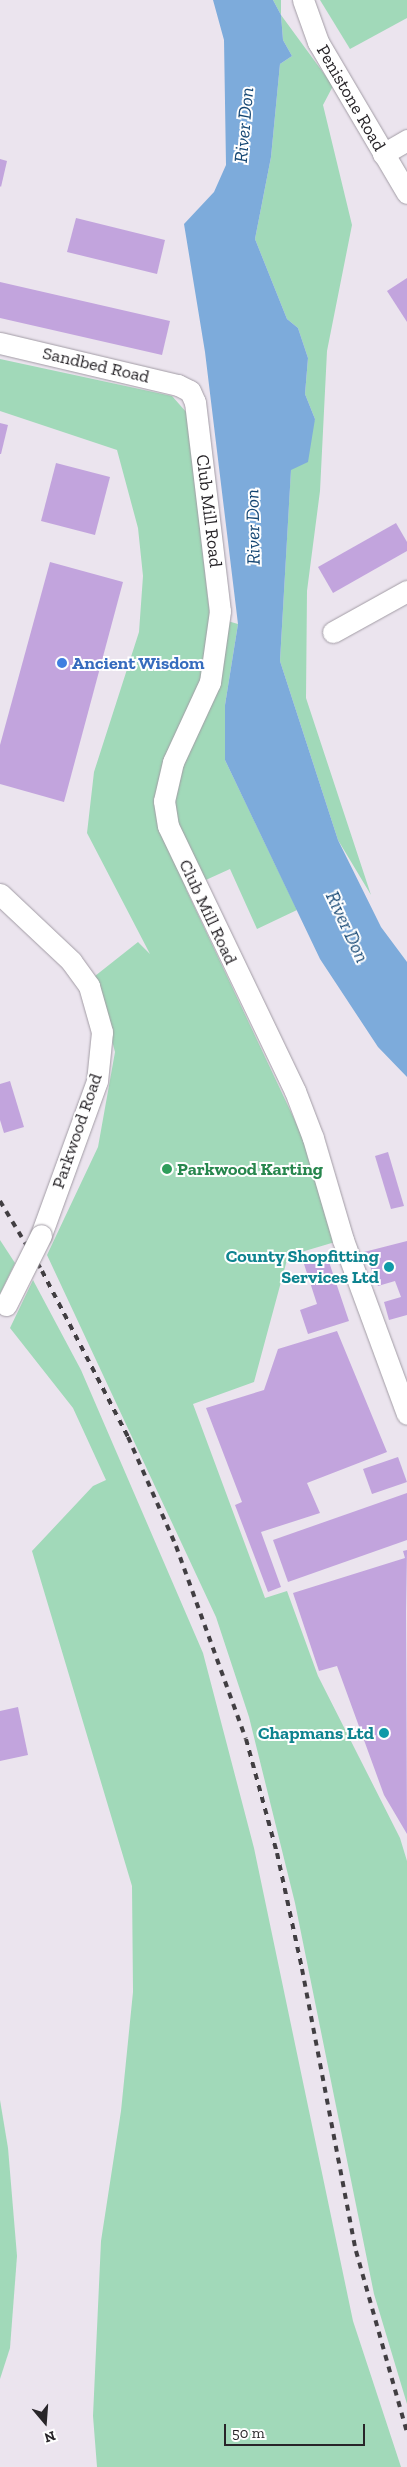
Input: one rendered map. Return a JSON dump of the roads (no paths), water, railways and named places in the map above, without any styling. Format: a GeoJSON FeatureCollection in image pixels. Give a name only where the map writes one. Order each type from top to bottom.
{"type":"FeatureCollection","features":[{"type":"Feature","properties":{"kind":"street","name":"Penistone Road"},"geometry":{"type":"LineString","coordinates":[[303,0],[318,42],[407,193]]}},
{"type":"Feature","properties":{"kind":"street"},"geometry":{"type":"LineString","coordinates":[[383,154],[407,140]]}},
{"type":"Feature","properties":{"kind":"street","name":"Sandbed Road"},"geometry":{"type":"LineString","coordinates":[[0,343],[178,385],[190,391]]}},
{"type":"Feature","properties":{"kind":"street","name":"Club Mill Road"},"geometry":{"type":"LineString","coordinates":[[190,391],[195,402],[220,611],[210,682],[173,762],[164,800],[168,826],[295,1091],[313,1138],[343,1240],[407,1414]]}},
{"type":"Feature","properties":{"kind":"street"},"geometry":{"type":"LineString","coordinates":[[332,632],[407,591]]}},
{"type":"Feature","properties":{"kind":"street","name":"Parkwood Road"},"geometry":{"type":"LineString","coordinates":[[0,894],[71,961],[89,986],[102,1032],[97,1081],[41,1235],[6,1306]]}},
{"type":"Feature","properties":{"kind":"water","name":"River Don"},"geometry":{"type":"Polygon","coordinates":[[[213,0],[273,0],[281,15],[283,40],[292,56],[280,64],[271,157],[255,239],[287,319],[298,328],[308,358],[305,394],[315,419],[308,462],[291,470],[280,661],[338,840],[381,927],[407,962],[407,1077],[378,1047],[320,959],[225,760],[225,705],[238,624],[205,352],[184,224],[214,192],[226,165],[224,40],[213,0]]]}},
{"type":"Feature","properties":{"kind":"railway"},"geometry":{"type":"LineString","coordinates":[[0,1201],[42,1271],[128,1437],[176,1546],[246,1739],[277,1853],[302,1969],[356,2251],[407,2432]]}},
{"type":"Feature","properties":{"kind":"place","name":"Ancient Wisdom"},"geometry":{"type":"Point","coordinates":[62,663]}},
{"type":"Feature","properties":{"kind":"place","name":"Parkwood Karting"},"geometry":{"type":"Point","coordinates":[167,1169]}},
{"type":"Feature","properties":{"kind":"place","name":"County Shopfitting Services Ltd"},"geometry":{"type":"Point","coordinates":[389,1267]}},
{"type":"Feature","properties":{"kind":"place","name":"Chapmans Ltd"},"geometry":{"type":"Point","coordinates":[384,1733]}}]}
